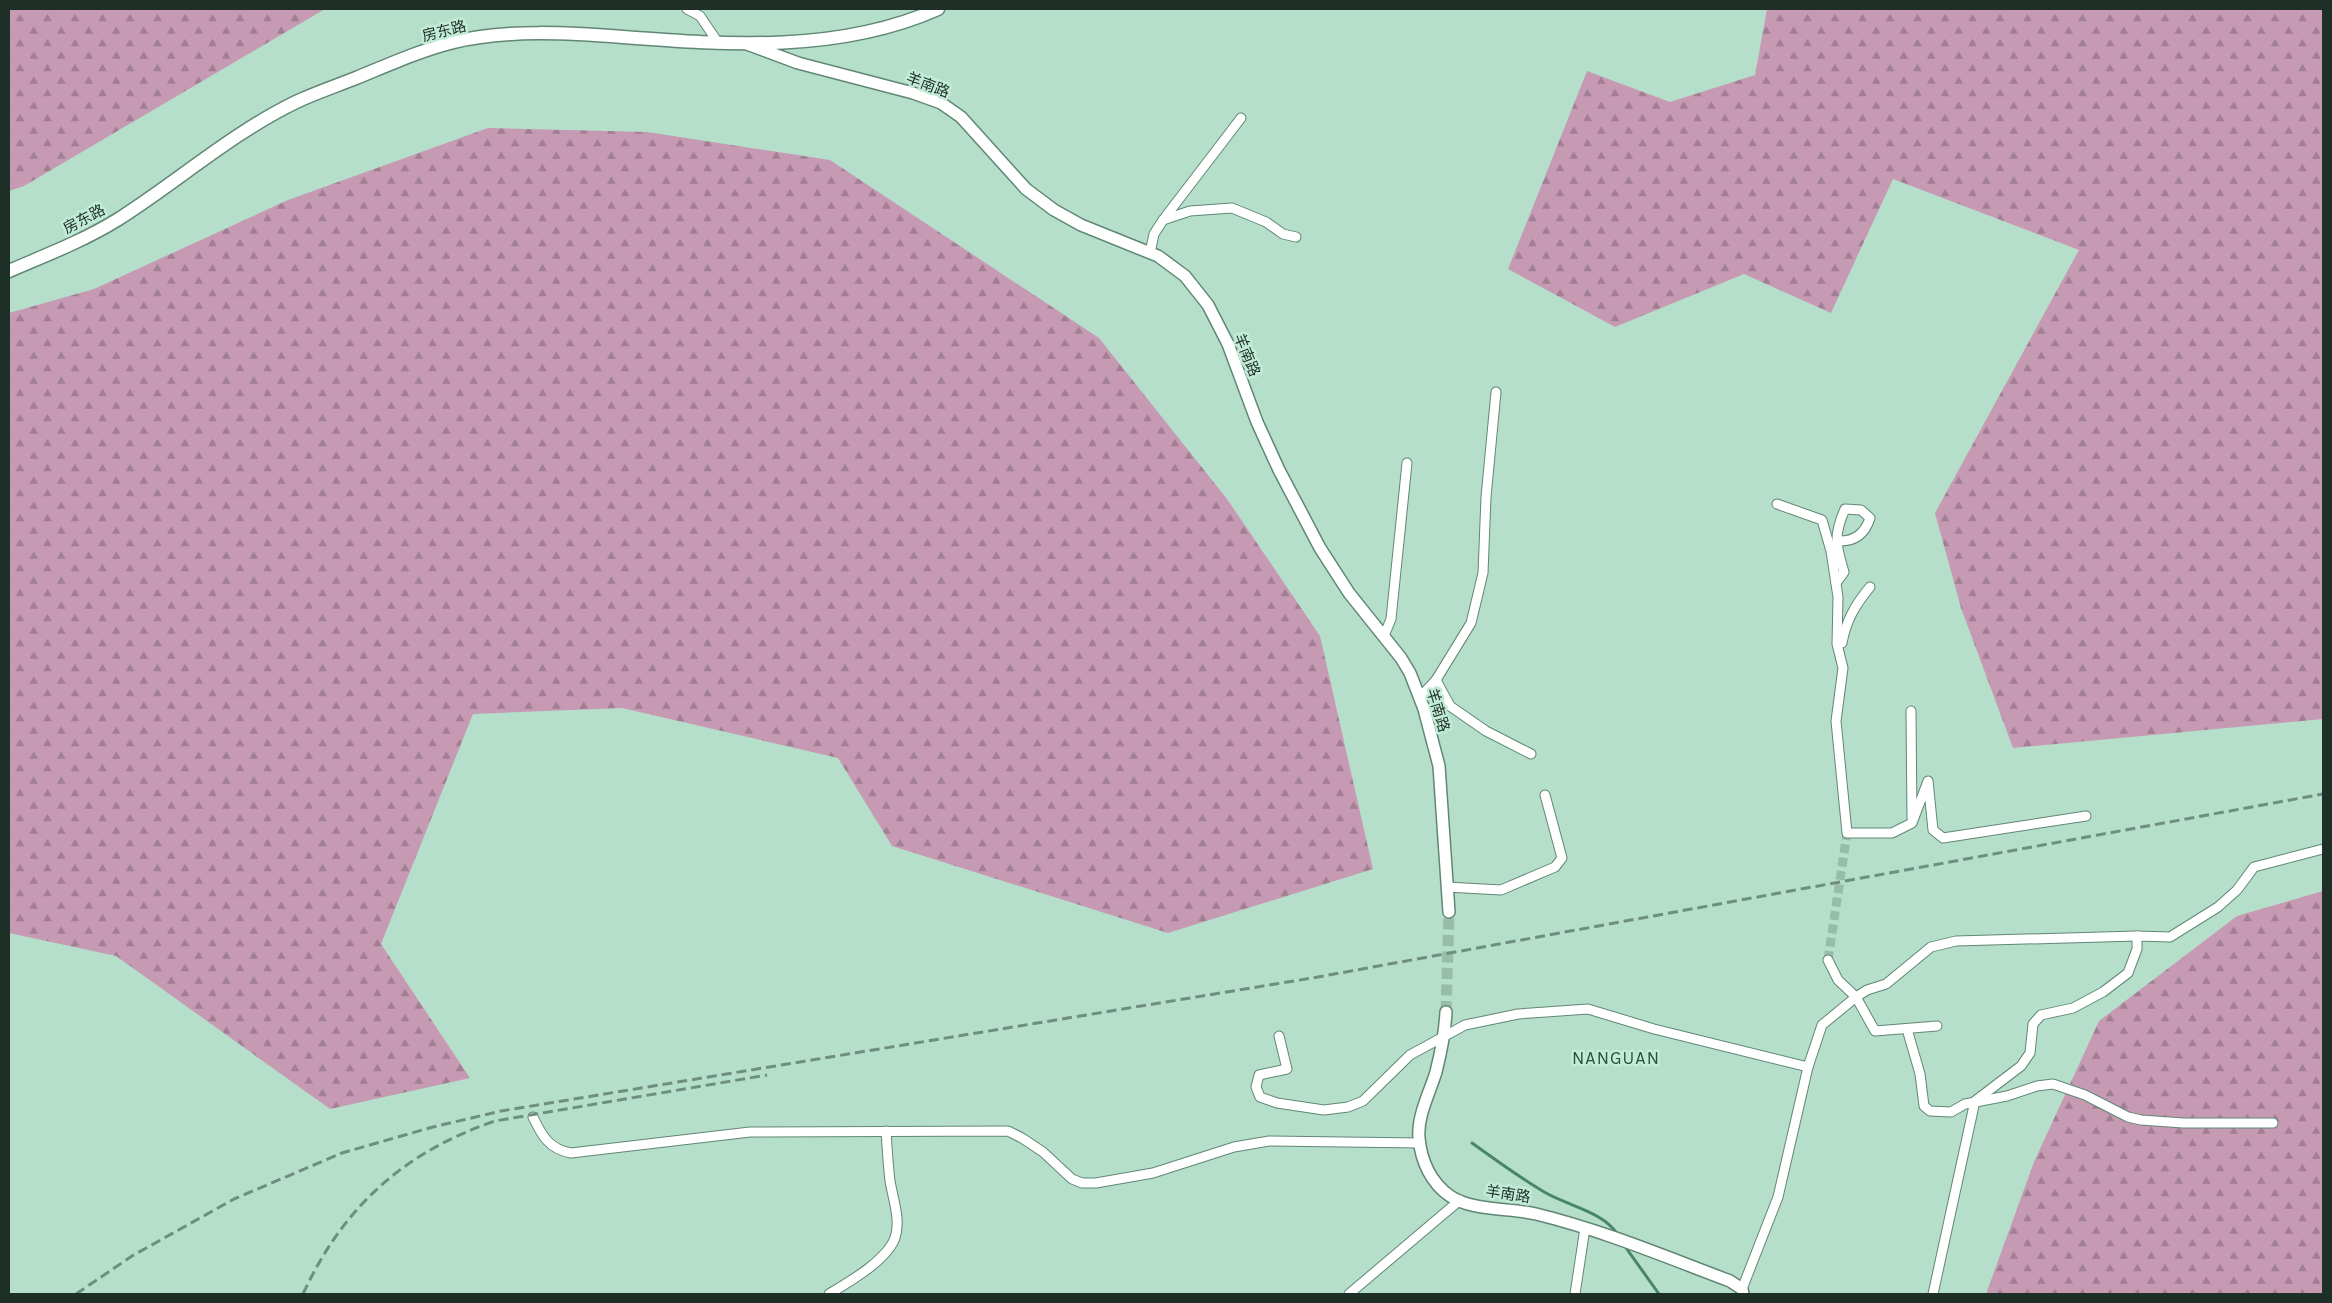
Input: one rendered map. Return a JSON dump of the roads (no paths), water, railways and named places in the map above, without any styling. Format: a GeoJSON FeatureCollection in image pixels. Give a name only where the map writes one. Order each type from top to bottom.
{"type":"FeatureCollection","features":[{"type":"Feature","properties":{"kind":"main road","name":"房东路"},"geometry":{"type":"LineString","coordinates":[[9,271],[80,242],[117,220],[243,134],[296,102],[396,62],[456,42],[557,33],[718,44],[790,43],[879,29],[920,17],[938,9]]}},
{"type":"Feature","properties":{"kind":"street"},"geometry":{"type":"LineString","coordinates":[[687,9],[700,16],[718,44]]}},
{"type":"Feature","properties":{"kind":"street","name":"羊南路"},"geometry":{"type":"LineString","coordinates":[[747,44],[798,63],[913,93],[941,103],[961,117],[1026,189],[1054,210],[1081,225],[1150,253],[1185,276],[1208,305],[1228,344],[1257,422],[1275,462],[1320,548],[1349,593],[1384,636],[1410,673],[1420,697],[1439,766],[1448,912]]}},
{"type":"Feature","properties":{"kind":"street"},"geometry":{"type":"LineString","coordinates":[[1150,253],[1154,234],[1163,220],[1242,118]]}},
{"type":"Feature","properties":{"kind":"street"},"geometry":{"type":"LineString","coordinates":[[1163,220],[1190,211],[1232,208],[1266,222],[1283,234],[1296,237]]}},
{"type":"Feature","properties":{"kind":"street"},"geometry":{"type":"LineString","coordinates":[[1420,697],[1436,680],[1471,623],[1483,573],[1486,497],[1496,392]]}},
{"type":"Feature","properties":{"kind":"street"},"geometry":{"type":"LineString","coordinates":[[1384,636],[1391,620],[1407,463]]}},
{"type":"Feature","properties":{"kind":"street"},"geometry":{"type":"LineString","coordinates":[[1777,504],[1822,520],[1836,583],[1839,653],[1843,668],[1836,721],[1848,833],[1892,833],[1912,823],[1928,781],[1933,830],[1943,838],[2086,816]]}},
{"type":"Feature","properties":{"kind":"street"},"geometry":{"type":"LineString","coordinates":[[1836,583],[1844,572],[1837,542]]}},
{"type":"Feature","properties":{"kind":"street"},"geometry":{"type":"LineString","coordinates":[[1839,653],[1845,626],[1855,605],[1870,587]]}},
{"type":"Feature","properties":{"kind":"street"},"geometry":{"type":"LineString","coordinates":[[1436,680],[1450,706],[1486,730],[1531,754]]}},
{"type":"Feature","properties":{"kind":"street"},"geometry":{"type":"LineString","coordinates":[[1911,711],[1912,823]]}},
{"type":"Feature","properties":{"kind":"street"},"geometry":{"type":"LineString","coordinates":[[1447,886],[1501,890],[1555,867],[1562,858],[1545,794]]}},
{"type":"Feature","properties":{"kind":"street"},"geometry":{"type":"LineString","coordinates":[[1743,1292],[1778,1197],[1808,1067],[1822,1025],[1856,997],[1867,990],[1886,984],[1931,947],[1956,941],[2137,936],[2170,937],[2218,907],[2237,890],[2254,867],[2323,849]]}},
{"type":"Feature","properties":{"kind":"street"},"geometry":{"type":"LineString","coordinates":[[1933,1294],[1975,1101],[2021,1066],[2030,1053],[2033,1024],[2041,1015],[2073,1008],[2103,992],[2128,973],[2136,949],[2137,936]]}},
{"type":"Feature","properties":{"kind":"street"},"geometry":{"type":"LineString","coordinates":[[1828,960],[1838,980],[1856,997],[1875,1031],[1937,1026]]}},
{"type":"Feature","properties":{"kind":"street"},"geometry":{"type":"LineString","coordinates":[[1280,1036],[1287,1069],[1259,1076],[1256,1087],[1260,1096],[1277,1102],[1324,1110],[1348,1107],[1363,1101],[1410,1055],[1465,1025],[1518,1014],[1588,1009],[1654,1029],[1808,1067]]}},
{"type":"Feature","properties":{"kind":"street","name":"羊南路"},"geometry":{"type":"LineString","coordinates":[[1446,1012],[1444,1037],[1421,1117],[1420,1143],[1426,1167],[1437,1184],[1452,1197],[1460,1200],[1536,1214],[1608,1236],[1730,1280],[1743,1292]]}},
{"type":"Feature","properties":{"kind":"street"},"geometry":{"type":"LineString","coordinates":[[1907,1028],[1920,1074],[1924,1106],[1930,1111],[1951,1112],[1975,1101],[2007,1096],[2037,1086],[2053,1084],[2070,1088],[2128,1117],[2141,1120],[2183,1123],[2273,1123]]}},
{"type":"Feature","properties":{"kind":"street"},"geometry":{"type":"LineString","coordinates":[[533,1117],[541,1135],[550,1145],[560,1152],[571,1153],[750,1132],[1008,1131],[1044,1152],[1072,1179],[1082,1183],[1096,1183],[1153,1173],[1234,1147],[1269,1141],[1420,1143]]}},
{"type":"Feature","properties":{"kind":"street"},"geometry":{"type":"LineString","coordinates":[[829,1294],[852,1281],[886,1253],[895,1237],[897,1218],[890,1180],[886,1131]]}},
{"type":"Feature","properties":{"kind":"street"},"geometry":{"type":"LineString","coordinates":[[1350,1294],[1460,1200]]}},
{"type":"Feature","properties":{"kind":"street"},"geometry":{"type":"LineString","coordinates":[[1575,1294],[1585,1228]]}},
{"type":"Feature","properties":{"kind":"waterway"},"geometry":{"type":"LineString","coordinates":[[1472,1143],[1546,1193],[1595,1215],[1612,1227],[1618,1235]]}},
{"type":"Feature","properties":{"kind":"waterway"},"geometry":{"type":"LineString","coordinates":[[1624,1245],[1659,1294]]}},
{"type":"Feature","properties":{"kind":"tunnel"},"geometry":{"type":"LineString","coordinates":[[1828,960],[1847,833]]}},
{"type":"Feature","properties":{"kind":"tunnel"},"geometry":{"type":"LineString","coordinates":[[1446,1012],[1449,912]]}},
{"type":"Feature","properties":{"kind":"railway"},"geometry":{"type":"LineString","coordinates":[[76,1294],[132,1256],[234,1199],[342,1153],[433,1127],[501,1111],[1318,977],[2323,794]]}},
{"type":"Feature","properties":{"kind":"railway"},"geometry":{"type":"LineString","coordinates":[[303,1294],[319,1263],[357,1209],[380,1186],[405,1166],[432,1149],[462,1134],[495,1121],[767,1075]]}},
{"type":"Feature","properties":{"kind":"district","name":"NANGUAN"},"geometry":{"type":"Point","coordinates":[1616,1058]}}]}
